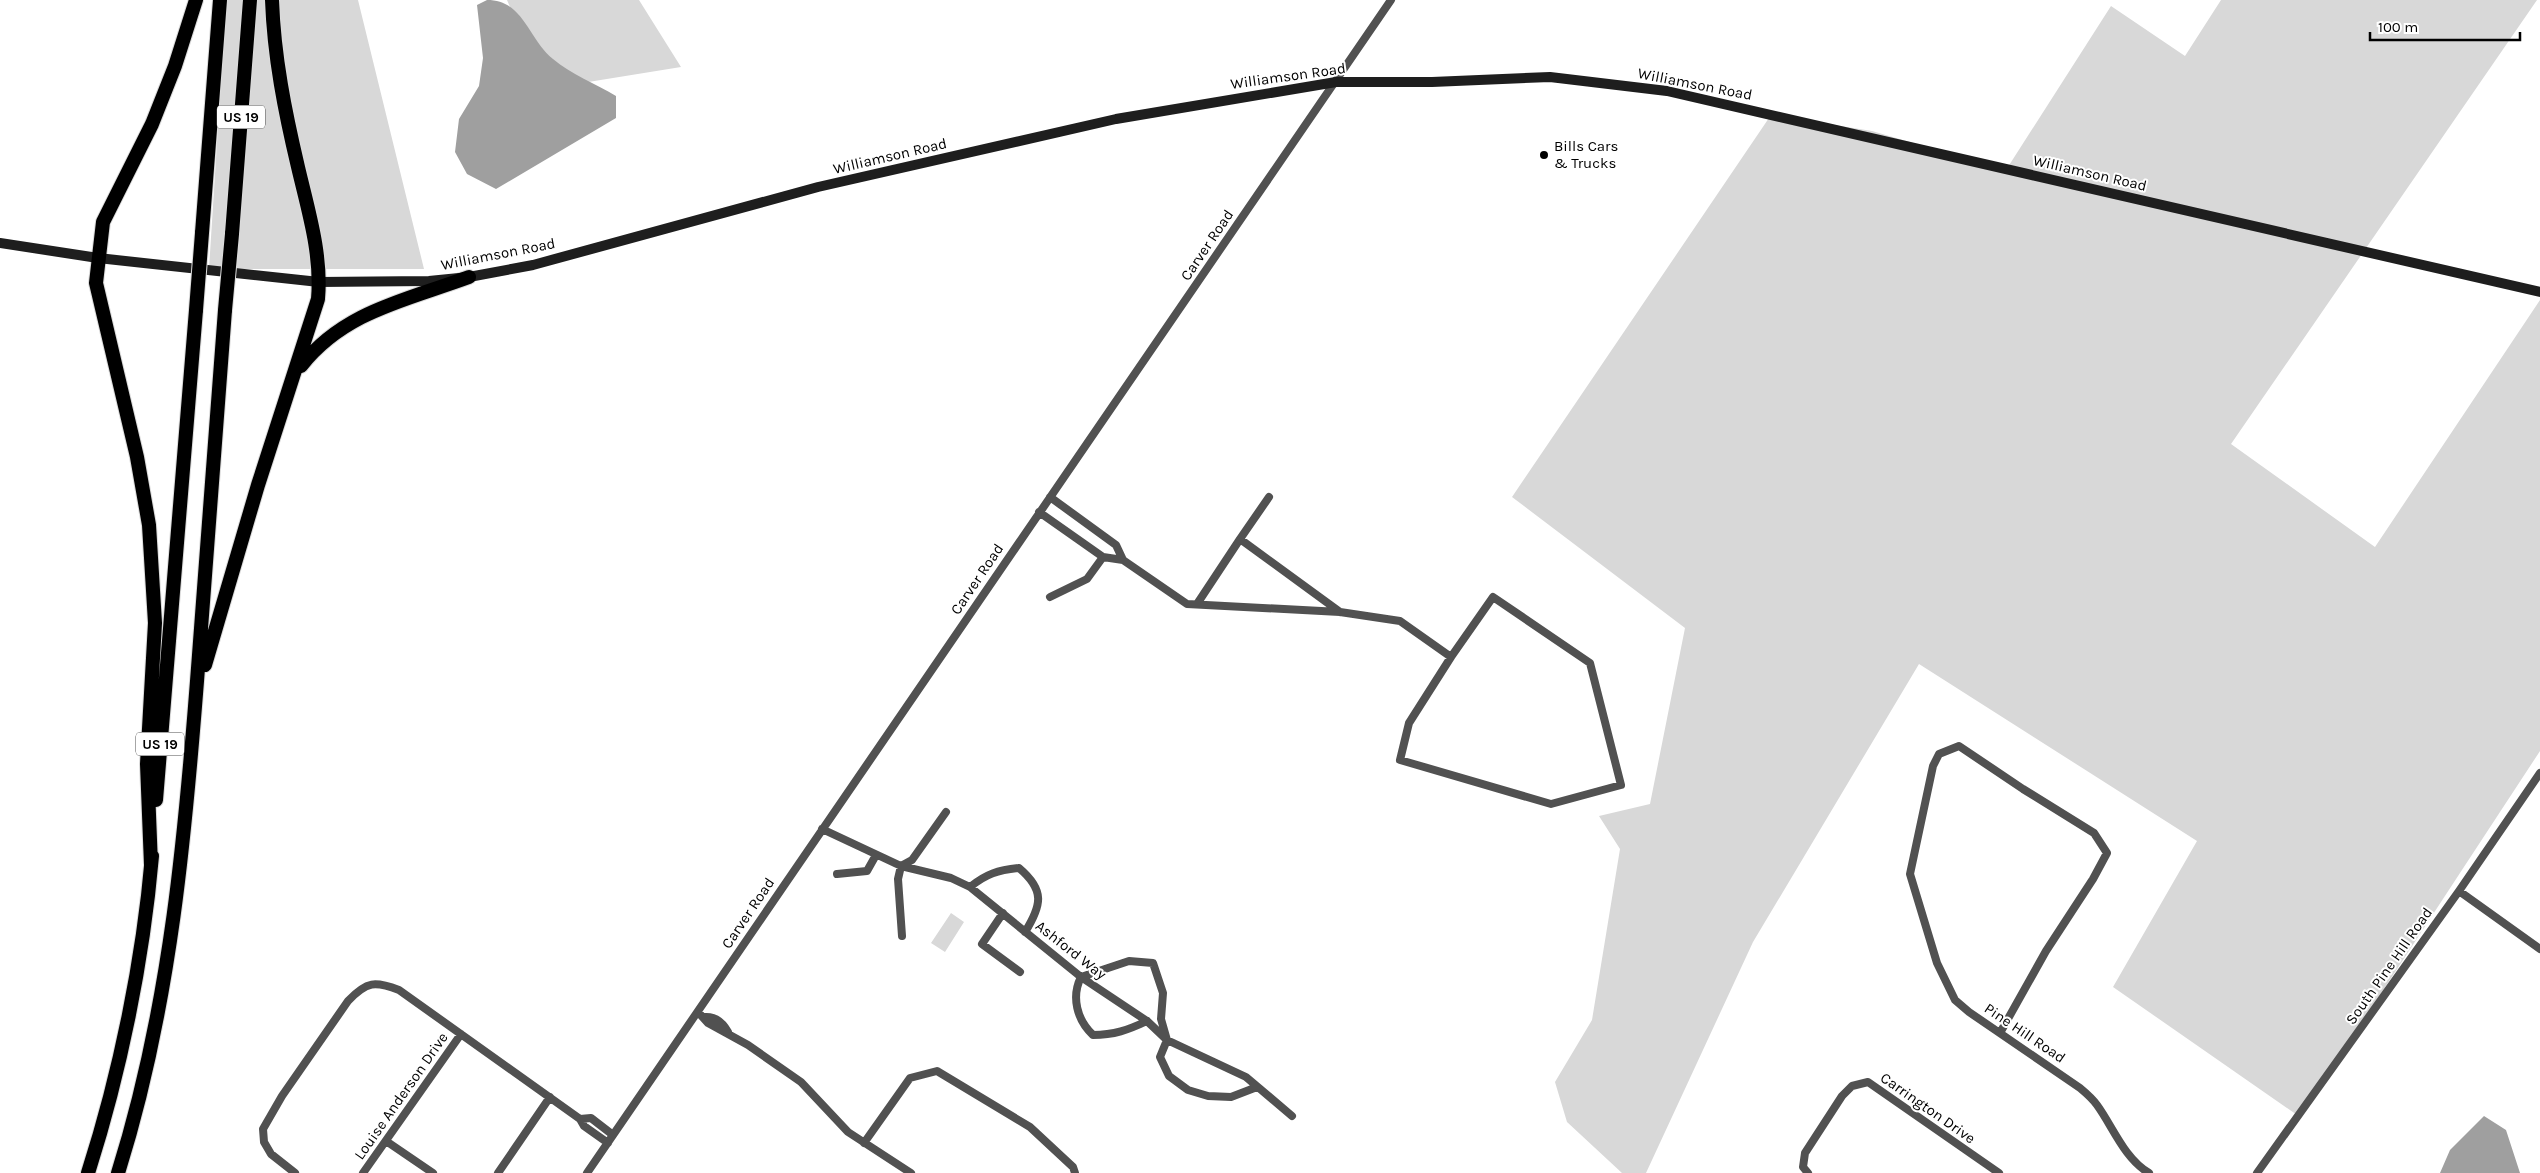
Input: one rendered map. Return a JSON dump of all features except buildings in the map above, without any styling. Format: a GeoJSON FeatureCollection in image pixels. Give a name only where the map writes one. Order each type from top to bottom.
{"type":"FeatureCollection","features":[{"type":"Feature","properties":{"kind":"highway"},"geometry":{"type":"LineString","coordinates":[[151,864],[147,764],[155,623],[149,534],[137,457],[96,283],[103,222],[152,124],[175,66],[196,0]]}},
{"type":"Feature","properties":{"kind":"highway","name":"US 19"},"geometry":{"type":"LineString","coordinates":[[88,1173],[121,1046],[139,958],[151,864],[220,0]]}},
{"type":"Feature","properties":{"kind":"highway","name":"US 19"},"geometry":{"type":"LineString","coordinates":[[118,1173],[148,1061],[170,950],[186,815],[250,0]]}},
{"type":"Feature","properties":{"kind":"highway"},"geometry":{"type":"LineString","coordinates":[[196,699],[224,596],[316,306],[319,282],[316,248],[284,104],[272,0]]}},
{"type":"Feature","properties":{"kind":"highway"},"geometry":{"type":"LineString","coordinates":[[295,375],[325,339],[358,318],[469,277]]}},
{"type":"Feature","properties":{"kind":"main road","name":"Williamson Road"},"geometry":{"type":"LineString","coordinates":[[0,243],[98,258],[319,282],[429,281],[469,277],[533,265],[818,187],[1116,119],[1336,82],[1432,82],[1550,77],[1667,90],[2540,292]]}},
{"type":"Feature","properties":{"kind":"street","name":"Carver Road"},"geometry":{"type":"LineString","coordinates":[[587,1173],[701,1015],[822,828],[1391,0]]}},
{"type":"Feature","properties":{"kind":"street"},"geometry":{"type":"LineString","coordinates":[[1050,497],[1116,546],[1123,560]]}},
{"type":"Feature","properties":{"kind":"street"},"geometry":{"type":"LineString","coordinates":[[1197,604],[1269,497]]}},
{"type":"Feature","properties":{"kind":"street"},"geometry":{"type":"LineString","coordinates":[[1040,512],[1103,557],[1123,560],[1187,604],[1340,612],[1400,621],[1451,657]]}},
{"type":"Feature","properties":{"kind":"street"},"geometry":{"type":"LineString","coordinates":[[1240,539],[1340,612]]}},
{"type":"Feature","properties":{"kind":"street"},"geometry":{"type":"LineString","coordinates":[[1050,597],[1087,579],[1103,557]]}},
{"type":"Feature","properties":{"kind":"street"},"geometry":{"type":"LineString","coordinates":[[1493,597],[1590,663],[1621,785],[1551,804],[1400,760],[1409,723],[1451,657],[1493,597]]}},
{"type":"Feature","properties":{"kind":"street","name":"Pine Hill Road"},"geometry":{"type":"LineString","coordinates":[[2000,1033],[2046,951],[2093,879],[2107,853],[2094,833],[2023,789],[1960,746],[1939,754],[1933,766],[1910,874],[1937,963],[1955,1000],[2000,1033],[2080,1088],[2096,1103],[2124,1148],[2149,1173]]}},
{"type":"Feature","properties":{"kind":"street","name":"South Pine Hill Road"},"geometry":{"type":"LineString","coordinates":[[2257,1173],[2459,891],[2540,772]]}},
{"type":"Feature","properties":{"kind":"street"},"geometry":{"type":"LineString","coordinates":[[902,936],[898,879],[901,866],[912,860],[946,812]]}},
{"type":"Feature","properties":{"kind":"street","name":"Ashford Way"},"geometry":{"type":"LineString","coordinates":[[822,828],[901,866],[951,878],[970,887],[1081,978],[1146,1021],[1167,1040],[1246,1077],[1292,1116]]}},
{"type":"Feature","properties":{"kind":"street"},"geometry":{"type":"LineString","coordinates":[[837,874],[867,871],[876,855]]}},
{"type":"Feature","properties":{"kind":"street"},"geometry":{"type":"LineString","coordinates":[[970,887],[985,875],[1001,870],[1019,868],[1034,880],[1039,900],[1036,914],[1024,932]]}},
{"type":"Feature","properties":{"kind":"street"},"geometry":{"type":"LineString","coordinates":[[2459,891],[2540,949]]}},
{"type":"Feature","properties":{"kind":"street"},"geometry":{"type":"LineString","coordinates":[[1004,913],[982,944],[1020,972]]}},
{"type":"Feature","properties":{"kind":"street"},"geometry":{"type":"LineString","coordinates":[[1146,1021],[1126,1031],[1107,1035],[1093,1035],[1082,1025],[1074,990],[1081,978],[1129,961],[1153,963],[1163,993],[1161,1018],[1167,1040],[1160,1057],[1169,1076],[1188,1090],[1208,1096],[1231,1097],[1257,1087]]}},
{"type":"Feature","properties":{"kind":"street","name":"Louise Anderson Drive"},"geometry":{"type":"LineString","coordinates":[[295,1173],[271,1154],[264,1142],[263,1130],[282,1096],[348,1001],[359,990],[368,985],[380,983],[399,990],[580,1119],[591,1118],[613,1135]]}},
{"type":"Feature","properties":{"kind":"street"},"geometry":{"type":"LineString","coordinates":[[701,1015],[719,1031],[728,1032],[801,1082],[848,1132],[911,1173]]}},
{"type":"Feature","properties":{"kind":"street","name":"Louise Anderson Drive"},"geometry":{"type":"LineString","coordinates":[[363,1173],[461,1034]]}},
{"type":"Feature","properties":{"kind":"street"},"geometry":{"type":"LineString","coordinates":[[864,1143],[910,1078],[937,1071],[1030,1128],[1073,1167],[1075,1173]]}},
{"type":"Feature","properties":{"kind":"street","name":"Carrington Drive"},"geometry":{"type":"LineString","coordinates":[[1808,1173],[1803,1167],[1804,1153],[1837,1104],[1852,1086],[1868,1082],[1999,1173]]}},
{"type":"Feature","properties":{"kind":"street"},"geometry":{"type":"LineString","coordinates":[[498,1173],[550,1097]]}},
{"type":"Feature","properties":{"kind":"street"},"geometry":{"type":"LineString","coordinates":[[580,1119],[584,1126],[608,1143]]}},
{"type":"Feature","properties":{"kind":"street"},"geometry":{"type":"LineString","coordinates":[[386,1141],[433,1173]]}},
{"type":"Feature","properties":{"kind":"shaded area"},"geometry":{"type":"Polygon","coordinates":[[[226,0],[358,0],[424,269],[209,269],[226,0]]]}},
{"type":"Feature","properties":{"kind":"shaded area"},"geometry":{"type":"Polygon","coordinates":[[[487,0],[509,6],[518,13],[537,41],[553,59],[616,96],[616,118],[496,189],[467,174],[455,152],[459,119],[479,86],[483,58],[477,5],[487,0]]]}},
{"type":"Feature","properties":{"kind":"shaded area"},"geometry":{"type":"Polygon","coordinates":[[[507,0],[639,0],[681,67],[545,89],[507,0]]]}},
{"type":"Feature","properties":{"kind":"shaded area"},"geometry":{"type":"Polygon","coordinates":[[[2221,0],[2537,0],[2231,444],[2375,547],[2540,300],[2540,751],[2300,1117],[2113,987],[2197,841],[1919,664],[1753,942],[1646,1173],[1622,1173],[1567,1122],[1555,1082],[1592,1020],[1620,849],[1599,816],[1650,804],[1685,628],[1512,497],[1771,115],[1872,131],[2006,170],[2111,6],[2185,56],[2221,0]]]}},
{"type":"Feature","properties":{"kind":"shaded area"},"geometry":{"type":"Polygon","coordinates":[[[951,913],[964,922],[945,952],[931,943],[951,913]]]}},
{"type":"Feature","properties":{"kind":"shaded area"},"geometry":{"type":"Polygon","coordinates":[[[2484,1116],[2506,1130],[2520,1173],[2440,1173],[2450,1150],[2484,1116]]]}},
{"type":"Feature","properties":{"kind":"place","name":"Bills Cars & Trucks"},"geometry":{"type":"Point","coordinates":[1544,155]}}]}
